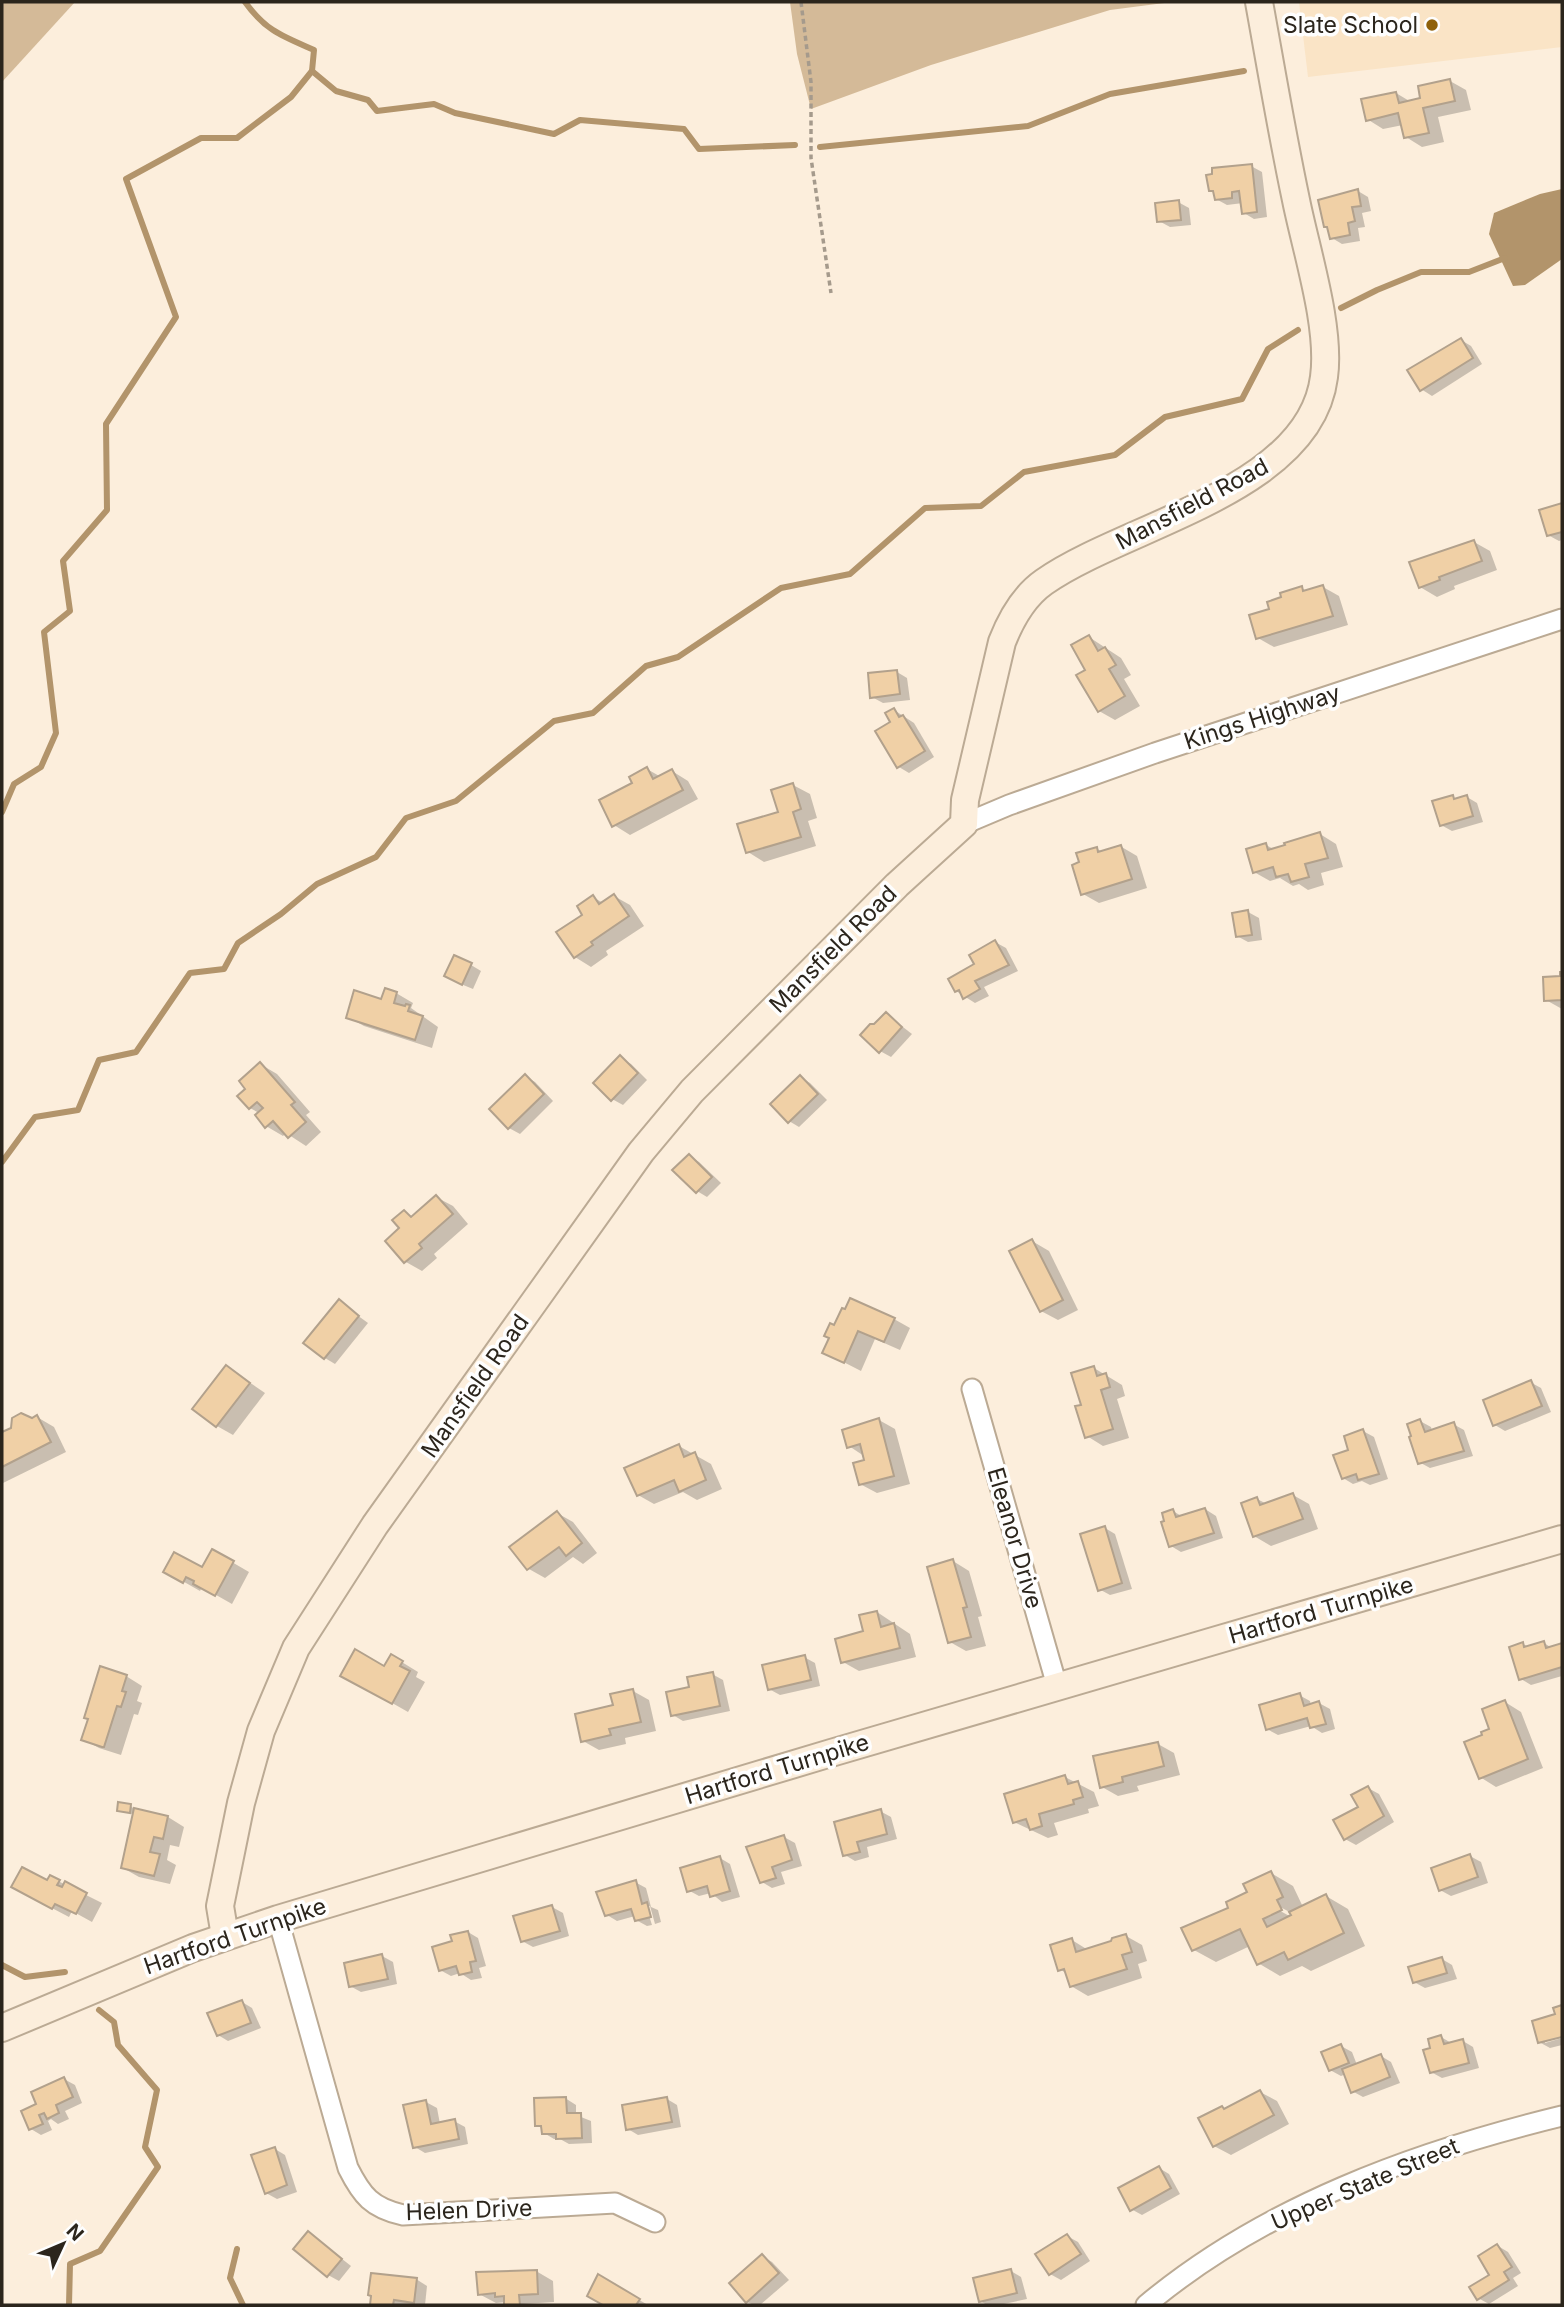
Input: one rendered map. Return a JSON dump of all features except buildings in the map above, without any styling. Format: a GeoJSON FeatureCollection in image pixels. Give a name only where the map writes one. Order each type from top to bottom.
{"type":"FeatureCollection","features":[{"type":"Feature","properties":{"kind":"street","name":"Mansfield Road"},"geometry":{"type":"LineString","coordinates":[[225,1936],[220,1906],[241,1803],[261,1731],[276,1690],[296,1648],[361,1547],[641,1152],[692,1091],[897,885],[964,824],[965,800],[1000,650],[1009,624],[1023,603],[1043,583],[1069,568],[1210,499],[1256,473],[1282,455],[1302,434],[1317,407],[1324,378],[1325,351],[1319,305],[1289,165],[1259,2]]}},
{"type":"Feature","properties":{"kind":"street","name":"Kings Highway"},"geometry":{"type":"LineString","coordinates":[[964,824],[1150,754],[1562,619]]}},
{"type":"Feature","properties":{"kind":"street","name":"Eleanor Drive"},"geometry":{"type":"LineString","coordinates":[[972,1389],[1057,1686]]}},
{"type":"Feature","properties":{"kind":"street","name":"Hartford Turnpike"},"geometry":{"type":"LineString","coordinates":[[2,2028],[225,1936],[278,1919],[1057,1686],[1562,1539]]}},
{"type":"Feature","properties":{"kind":"street","name":"Helen Drive"},"geometry":{"type":"LineString","coordinates":[[278,1919],[348,2168],[366,2198],[384,2211],[403,2215],[615,2203],[655,2222]]}},
{"type":"Feature","properties":{"kind":"street","name":"Upper State Street"},"geometry":{"type":"LineString","coordinates":[[1146,2305],[1174,2282],[1238,2240],[1296,2207],[1424,2154],[1562,2116]]}},
{"type":"Feature","properties":{"kind":"path"},"geometry":{"type":"LineString","coordinates":[[801,2],[811,82],[811,158],[831,293]]}},
{"type":"Feature","properties":{"kind":"shaded area"},"geometry":{"type":"Polygon","coordinates":[[[2,2],[75,2],[2,82],[2,2]]]}},
{"type":"Feature","properties":{"kind":"shaded area"},"geometry":{"type":"Polygon","coordinates":[[[790,2],[1172,2],[1110,10],[931,65],[811,109],[797,54],[790,2]]]}},
{"type":"Feature","properties":{"kind":"shaded area","name":"Slate School"},"geometry":{"type":"Polygon","coordinates":[[[1299,2],[1562,2],[1562,47],[1308,77],[1299,2]]]}},
{"type":"Feature","properties":{"kind":"shaded area"},"geometry":{"type":"Polygon","coordinates":[[[1562,189],[1562,259],[1525,285],[1513,286],[1489,234],[1494,213],[1540,194],[1562,189]]]}},
{"type":"Feature","properties":{"kind":"waterway"},"geometry":{"type":"LineString","coordinates":[[2,812],[14,784],[41,767],[56,733],[44,632],[70,611],[63,561],[107,510],[106,424],[176,317],[126,179],[201,138],[237,138],[291,97],[312,71],[314,50],[268,26],[245,2]]}},
{"type":"Feature","properties":{"kind":"waterway"},"geometry":{"type":"LineString","coordinates":[[312,71],[336,91],[368,100],[377,111],[434,104],[455,113],[554,134],[580,120],[684,129],[699,149],[795,145]]}},
{"type":"Feature","properties":{"kind":"waterway"},"geometry":{"type":"LineString","coordinates":[[820,147],[1028,126],[1110,94],[1244,71]]}},
{"type":"Feature","properties":{"kind":"waterway"},"geometry":{"type":"LineString","coordinates":[[1341,308],[1421,272],[1469,272],[1505,258]]}},
{"type":"Feature","properties":{"kind":"waterway"},"geometry":{"type":"LineString","coordinates":[[2,1162],[35,1117],[78,1110],[99,1060],[136,1052],[190,973],[224,969],[238,943],[281,914],[317,884],[376,857],[406,818],[456,801],[554,721],[593,713],[646,666],[678,657],[781,588],[850,574],[925,508],[981,506],[1024,472],[1115,455],[1165,417],[1242,399],[1268,349],[1298,330]]}},
{"type":"Feature","properties":{"kind":"waterway"},"geometry":{"type":"LineString","coordinates":[[2,1965],[25,1977],[65,1972]]}},
{"type":"Feature","properties":{"kind":"waterway"},"geometry":{"type":"LineString","coordinates":[[69,2305],[70,2264],[100,2251],[158,2167],[145,2147],[157,2090],[118,2045],[114,2022],[99,2010]]}},
{"type":"Feature","properties":{"kind":"waterway"},"geometry":{"type":"LineString","coordinates":[[237,2249],[230,2278],[243,2305]]}},
{"type":"Feature","properties":{"kind":"place","name":"Slate School"},"geometry":{"type":"Point","coordinates":[1432,25]}}]}
